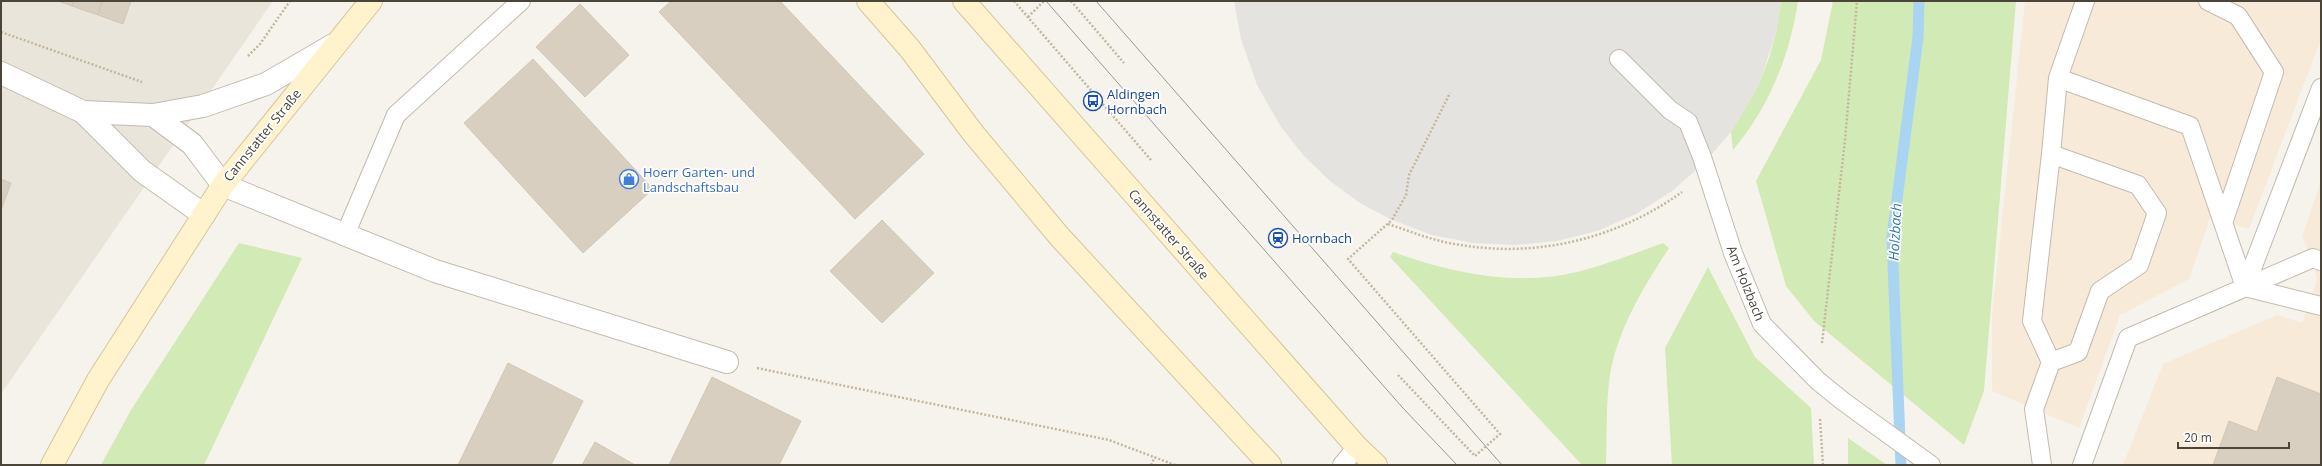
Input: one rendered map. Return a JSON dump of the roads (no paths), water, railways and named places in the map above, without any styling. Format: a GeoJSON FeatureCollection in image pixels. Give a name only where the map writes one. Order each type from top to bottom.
{"type":"FeatureCollection","features":[{"type":"Feature","properties":{"kind":"main road","name":"Cannstatter Straße"},"geometry":{"type":"LineString","coordinates":[[223,185],[333,45],[371,1]]}},
{"type":"Feature","properties":{"kind":"main road"},"geometry":{"type":"LineString","coordinates":[[868,1],[910,49],[973,133],[1059,236],[1271,464]]}},
{"type":"Feature","properties":{"kind":"main road","name":"Cannstatter Straße"},"geometry":{"type":"LineString","coordinates":[[964,1],[1357,447],[1376,465]]}},
{"type":"Feature","properties":{"kind":"main road"},"geometry":{"type":"LineString","coordinates":[[52,465],[98,380],[223,185]]}},
{"type":"Feature","properties":{"kind":"street","name":"Cannstatter Straße"},"geometry":{"type":"LineString","coordinates":[[83,112],[153,115],[203,106],[266,84],[333,45]]}},
{"type":"Feature","properties":{"kind":"street","name":"Cannstatter Straße"},"geometry":{"type":"LineString","coordinates":[[1,73],[83,112],[142,171],[204,215]]}},
{"type":"Feature","properties":{"kind":"street","name":"Cannstatter Straße"},"geometry":{"type":"LineString","coordinates":[[153,115],[192,144],[223,185]]}},
{"type":"Feature","properties":{"kind":"street"},"geometry":{"type":"LineString","coordinates":[[223,185],[435,271],[727,362]]}},
{"type":"Feature","properties":{"kind":"lane"},"geometry":{"type":"LineString","coordinates":[[345,235],[396,115],[521,1]]}},
{"type":"Feature","properties":{"kind":"lane"},"geometry":{"type":"LineString","coordinates":[[2042,465],[2034,409],[2051,362],[2032,320],[2058,78],[2085,1]]}},
{"type":"Feature","properties":{"kind":"lane"},"geometry":{"type":"LineString","coordinates":[[2208,1],[2238,16],[2274,72],[2223,222]]}},
{"type":"Feature","properties":{"kind":"lane","name":"Am Holzbach"},"geometry":{"type":"LineString","coordinates":[[1618,59],[1670,110],[1688,122],[1733,253],[1762,324],[1818,381],[1844,402],[1931,465]]}},
{"type":"Feature","properties":{"kind":"lane"},"geometry":{"type":"LineString","coordinates":[[2058,78],[2190,126],[2246,287]]}},
{"type":"Feature","properties":{"kind":"lane"},"geometry":{"type":"LineString","coordinates":[[2246,287],[2321,88]]}},
{"type":"Feature","properties":{"kind":"lane"},"geometry":{"type":"LineString","coordinates":[[2051,154],[2138,185],[2157,213],[2139,265],[2100,291],[2078,352],[2051,362]]}},
{"type":"Feature","properties":{"kind":"lane"},"geometry":{"type":"LineString","coordinates":[[2082,465],[2128,338],[2313,258],[2321,261]]}},
{"type":"Feature","properties":{"kind":"lane"},"geometry":{"type":"LineString","coordinates":[[2246,287],[2321,306]]}},
{"type":"Feature","properties":{"kind":"lane"},"geometry":{"type":"LineString","coordinates":[[1342,465],[1357,447]]}},
{"type":"Feature","properties":{"kind":"waterway","name":"Holzbach"},"geometry":{"type":"LineString","coordinates":[[1901,465],[1892,238],[1918,37],[1919,1]]}},
{"type":"Feature","properties":{"kind":"tram line"},"geometry":{"type":"LineString","coordinates":[[1046,1],[1402,407],[1457,465]]}},
{"type":"Feature","properties":{"kind":"tram line"},"geometry":{"type":"LineString","coordinates":[[1096,1],[1502,465]]}},
{"type":"Feature","properties":{"kind":"place","name":"Aldingen Hornbach"},"geometry":{"type":"Point","coordinates":[1093,101]}},
{"type":"Feature","properties":{"kind":"place","name":"Hoerr Garten- und Landschaftsbau"},"geometry":{"type":"Point","coordinates":[629,179]}},
{"type":"Feature","properties":{"kind":"place","name":"Hornbach"},"geometry":{"type":"Point","coordinates":[1278,238]}}]}
